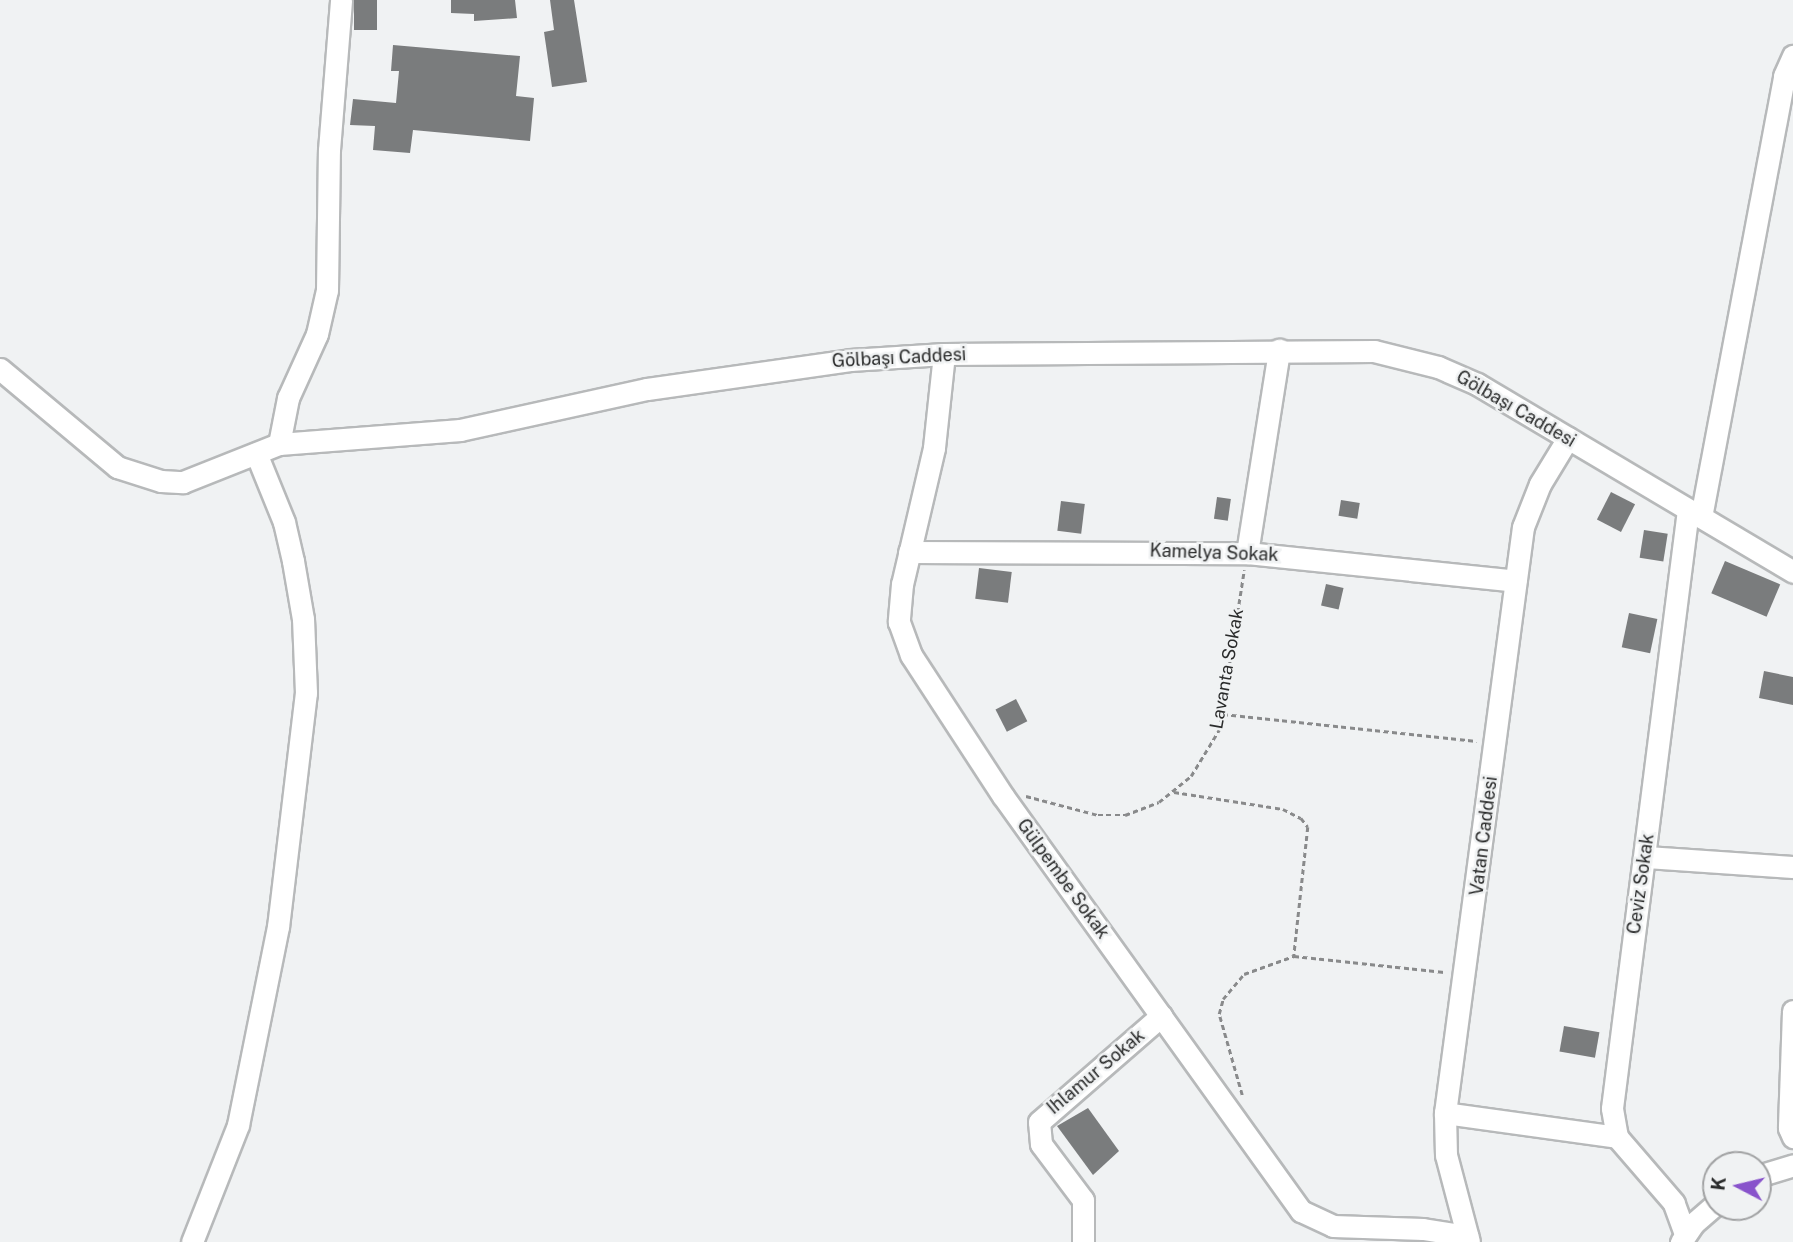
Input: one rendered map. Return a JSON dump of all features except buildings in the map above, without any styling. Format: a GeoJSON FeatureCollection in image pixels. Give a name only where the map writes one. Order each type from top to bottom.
{"type":"FeatureCollection","features":[{"type":"Feature","properties":{"kind":"street"},"geometry":{"type":"LineString","coordinates":[[279,444],[288,398],[317,334],[327,290],[329,150],[341,0]]}},
{"type":"Feature","properties":{"kind":"street","name":"Ceviz Sokak"},"geometry":{"type":"LineString","coordinates":[[1617,1137],[1612,1084],[1694,514],[1784,76],[1793,56]]}},
{"type":"Feature","properties":{"kind":"street"},"geometry":{"type":"LineString","coordinates":[[1247,553],[1279,350]]}},
{"type":"Feature","properties":{"kind":"street","name":"Gölbaşı Caddesi"},"geometry":{"type":"LineString","coordinates":[[0,369],[97,454],[140,476],[183,482],[279,444],[460,430],[647,388],[850,360],[944,354],[1374,351],[1438,367],[1477,384],[1793,572]]}},
{"type":"Feature","properties":{"kind":"street","name":"Gülpembe Sokak"},"geometry":{"type":"LineString","coordinates":[[944,354],[934,448],[899,606],[903,636],[943,708],[1286,1193],[1313,1220],[1333,1226],[1423,1229],[1468,1239]]}},
{"type":"Feature","properties":{"kind":"street","name":"Vatan Caddesi"},"geometry":{"type":"LineString","coordinates":[[1468,1239],[1446,1155],[1445,1113],[1516,580],[1529,506],[1568,438]]}},
{"type":"Feature","properties":{"kind":"street"},"geometry":{"type":"LineString","coordinates":[[192,1242],[238,1125],[280,913],[306,693],[303,619],[293,561],[284,522],[256,453]]}},
{"type":"Feature","properties":{"kind":"street","name":"Kamelya Sokak"},"geometry":{"type":"LineString","coordinates":[[909,552],[1247,553],[1516,580]]}},
{"type":"Feature","properties":{"kind":"street"},"geometry":{"type":"LineString","coordinates":[[1646,857],[1793,867]]}},
{"type":"Feature","properties":{"kind":"street"},"geometry":{"type":"LineString","coordinates":[[1793,1011],[1789,1128],[1793,1136]]}},
{"type":"Feature","properties":{"kind":"street","name":"Ihlamur Sokak"},"geometry":{"type":"LineString","coordinates":[[1083,1242],[1083,1200],[1041,1144],[1039,1122],[1161,1016]]}},
{"type":"Feature","properties":{"kind":"street"},"geometry":{"type":"LineString","coordinates":[[1445,1113],[1617,1137],[1674,1203],[1683,1238]]}},
{"type":"Feature","properties":{"kind":"street"},"geometry":{"type":"LineString","coordinates":[[1772,1172],[1793,1166]]}},
{"type":"Feature","properties":{"kind":"street"},"geometry":{"type":"LineString","coordinates":[[1683,1238],[1702,1218]]}},
{"type":"Feature","properties":{"kind":"path","name":"Lavanta Sokak"},"geometry":{"type":"LineString","coordinates":[[999,789],[1098,815],[1142,811],[1174,792],[1207,755],[1223,714],[1247,553]]}},
{"type":"Feature","properties":{"kind":"path"},"geometry":{"type":"LineString","coordinates":[[1223,714],[1496,743]]}},
{"type":"Feature","properties":{"kind":"path"},"geometry":{"type":"LineString","coordinates":[[1174,792],[1283,809],[1301,818],[1308,827],[1294,956]]}},
{"type":"Feature","properties":{"kind":"path"},"geometry":{"type":"LineString","coordinates":[[1243,1102],[1219,1014],[1223,999],[1244,974],[1294,956],[1465,974]]}}]}
